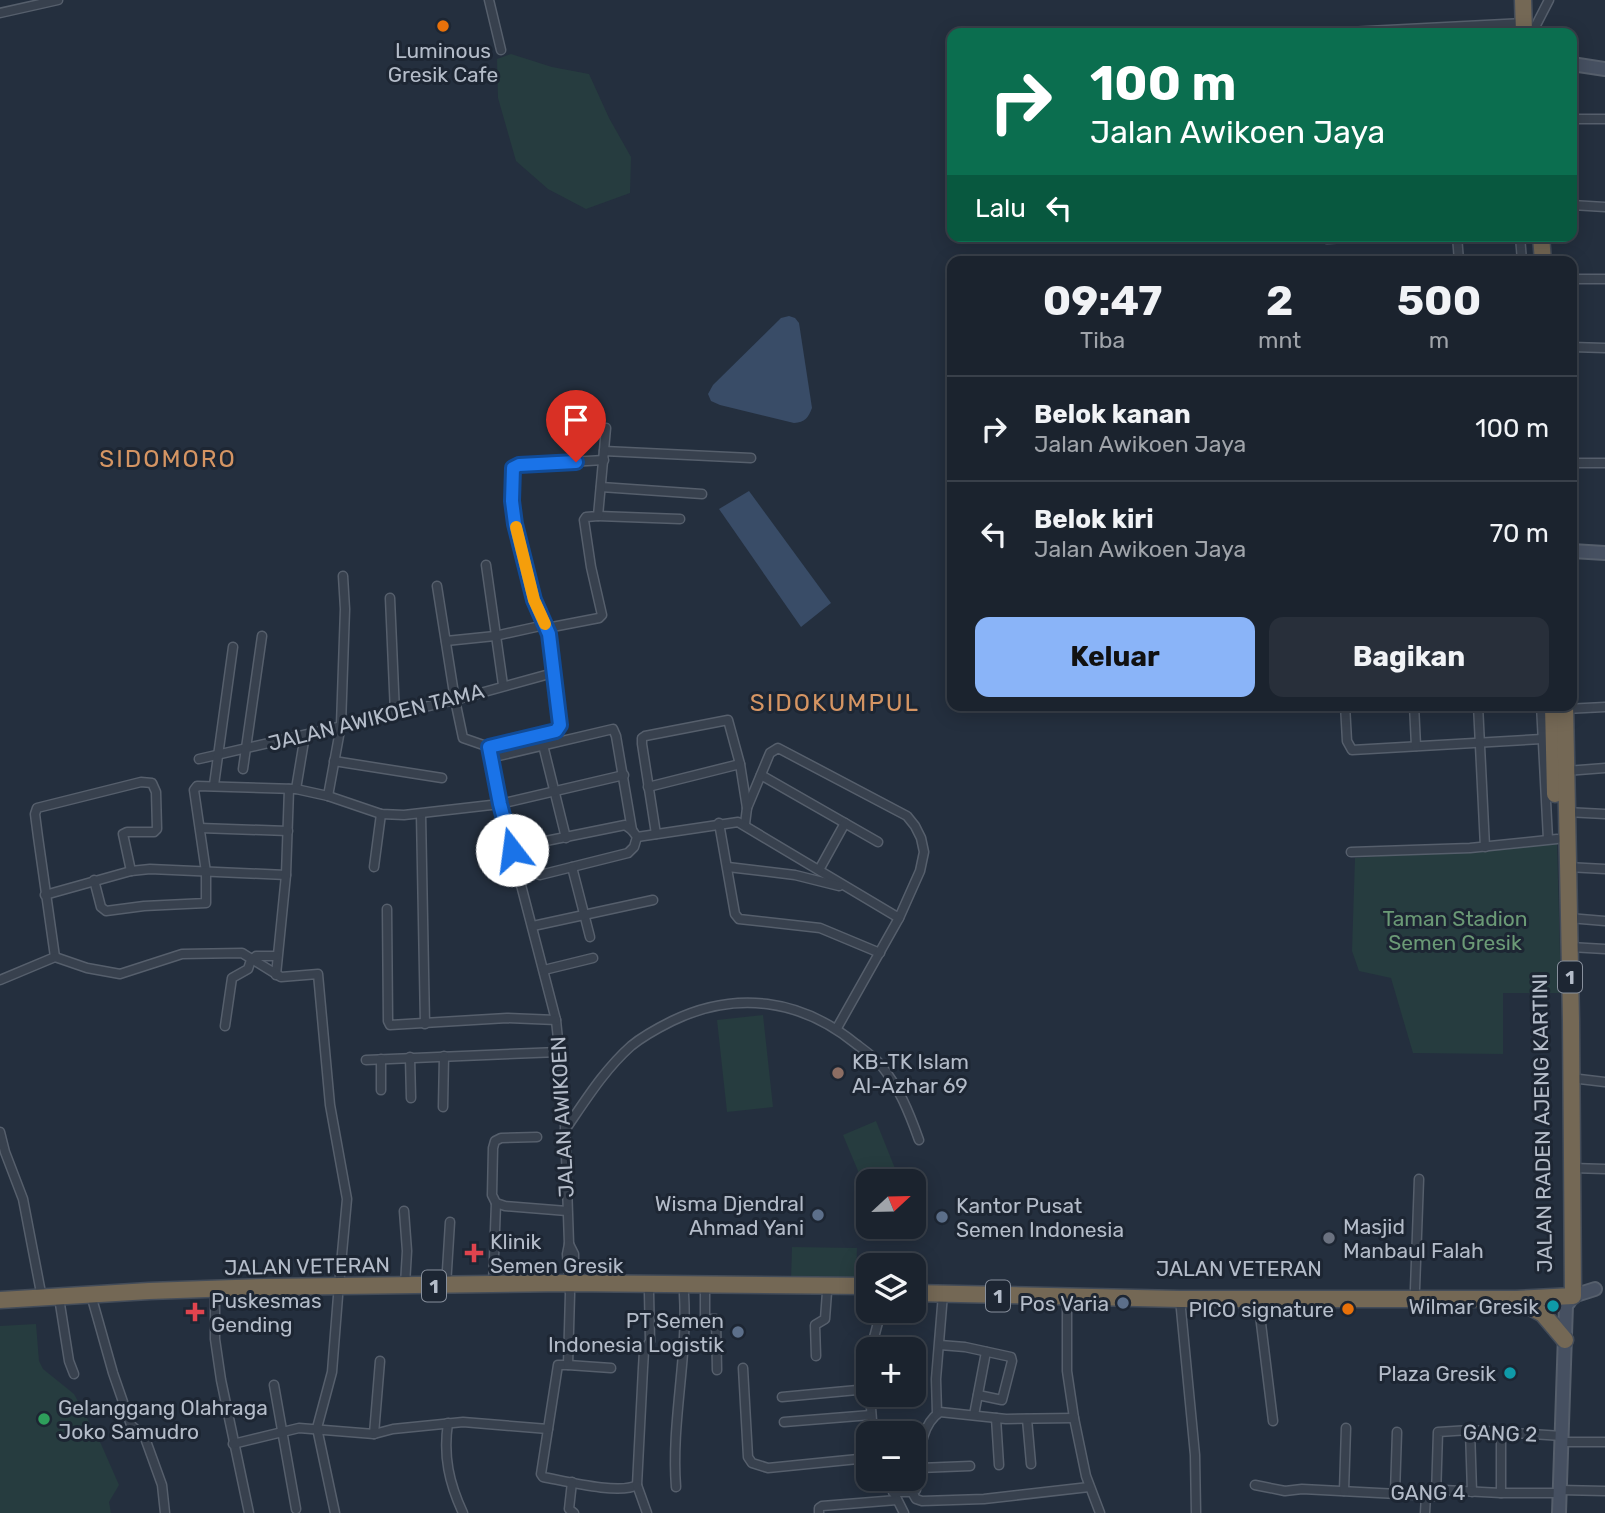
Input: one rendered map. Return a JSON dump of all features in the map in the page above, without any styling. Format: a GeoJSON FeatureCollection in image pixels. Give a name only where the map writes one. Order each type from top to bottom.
{"type":"FeatureCollection","features":[{"type":"Feature","properties":{"kind":"highway"},"geometry":{"type":"LineString","coordinates":[[1522,0],[1522,28]]}},
{"type":"Feature","properties":{"kind":"highway"},"geometry":{"type":"LineString","coordinates":[[1523,28],[1530,0]]}},
{"type":"Feature","properties":{"kind":"highway","name":"JALAN RADEN AJENG KARTINI"},"geometry":{"type":"LineString","coordinates":[[1561,711],[1566,771],[1570,947],[1572,1167],[1568,1294]]}},
{"type":"Feature","properties":{"kind":"highway","name":"JALAN RADEN AJENG KARTINI"},"geometry":{"type":"LineString","coordinates":[[1561,711],[1552,839],[1563,1026],[1568,1294]]}},
{"type":"Feature","properties":{"kind":"highway","name":"JALAN VETERAN"},"geometry":{"type":"LineString","coordinates":[[0,1307],[338,1291],[405,1285],[493,1285],[684,1294],[856,1293]]}},
{"type":"Feature","properties":{"kind":"highway","name":"JALAN VETERAN"},"geometry":{"type":"LineString","coordinates":[[0,1300],[149,1291],[856,1286]]}},
{"type":"Feature","properties":{"kind":"highway","name":"JALAN VETERAN"},"geometry":{"type":"LineString","coordinates":[[926,1287],[1082,1293]]}},
{"type":"Feature","properties":{"kind":"highway","name":"JALAN VETERAN"},"geometry":{"type":"LineString","coordinates":[[926,1293],[1415,1289],[1568,1294]]}},
{"type":"Feature","properties":{"kind":"highway","name":"JALAN VETERAN"},"geometry":{"type":"LineString","coordinates":[[1123,1293],[1180,1299],[1516,1299],[1568,1294]]}},
{"type":"Feature","properties":{"kind":"highway"},"geometry":{"type":"LineString","coordinates":[[1516,1299],[1543,1314],[1565,1340]]}},
{"type":"Feature","properties":{"kind":"main road"},"geometry":{"type":"LineString","coordinates":[[1577,65],[1605,69]]}},
{"type":"Feature","properties":{"kind":"main road"},"geometry":{"type":"LineString","coordinates":[[1577,551],[1605,553]]}},
{"type":"Feature","properties":{"kind":"main road"},"geometry":{"type":"LineString","coordinates":[[1559,1513],[1568,1294],[1600,1289]]}},
{"type":"Feature","properties":{"kind":"street"},"geometry":{"type":"LineString","coordinates":[[0,13],[58,0]]}},
{"type":"Feature","properties":{"kind":"street"},"geometry":{"type":"LineString","coordinates":[[489,0],[501,50]]}},
{"type":"Feature","properties":{"kind":"street"},"geometry":{"type":"LineString","coordinates":[[1524,28],[1549,0]]}},
{"type":"Feature","properties":{"kind":"street"},"geometry":{"type":"LineString","coordinates":[[1577,119],[1605,120]]}},
{"type":"Feature","properties":{"kind":"street"},"geometry":{"type":"LineString","coordinates":[[1577,205],[1605,208]]}},
{"type":"Feature","properties":{"kind":"street"},"geometry":{"type":"LineString","coordinates":[[1577,279],[1605,279]]}},
{"type":"Feature","properties":{"kind":"street"},"geometry":{"type":"LineString","coordinates":[[1577,346],[1605,348]]}},
{"type":"Feature","properties":{"kind":"street"},"geometry":{"type":"LineString","coordinates":[[598,516],[606,428]]}},
{"type":"Feature","properties":{"kind":"street"},"geometry":{"type":"LineString","coordinates":[[437,586],[463,738],[489,747],[557,730],[560,725],[551,642],[534,600],[515,524],[512,501],[513,468],[519,465],[604,456],[751,458]]}},
{"type":"Feature","properties":{"kind":"street"},"geometry":{"type":"LineString","coordinates":[[1577,463],[1605,463]]}},
{"type":"Feature","properties":{"kind":"street"},"geometry":{"type":"LineString","coordinates":[[601,487],[702,495]]}},
{"type":"Feature","properties":{"kind":"street"},"geometry":{"type":"LineString","coordinates":[[446,641],[495,636],[602,616],[584,520],[586,517],[680,519]]}},
{"type":"Feature","properties":{"kind":"street"},"geometry":{"type":"LineString","coordinates":[[486,565],[503,685]]}},
{"type":"Feature","properties":{"kind":"street"},"geometry":{"type":"LineString","coordinates":[[328,796],[341,725],[345,609],[343,576]]}},
{"type":"Feature","properties":{"kind":"street"},"geometry":{"type":"LineString","coordinates":[[390,598],[395,713]]}},
{"type":"Feature","properties":{"kind":"street"},"geometry":{"type":"LineString","coordinates":[[243,769],[262,636]]}},
{"type":"Feature","properties":{"kind":"street"},"geometry":{"type":"LineString","coordinates":[[214,785],[233,647]]}},
{"type":"Feature","properties":{"kind":"street","name":"JALAN AWIKOEN TAMA"},"geometry":{"type":"LineString","coordinates":[[199,759],[455,700],[553,673]]}},
{"type":"Feature","properties":{"kind":"street"},"geometry":{"type":"LineString","coordinates":[[1577,706],[1605,707]]}},
{"type":"Feature","properties":{"kind":"street"},"geometry":{"type":"LineString","coordinates":[[1345,711],[1347,741],[1352,750],[1542,739]]}},
{"type":"Feature","properties":{"kind":"street"},"geometry":{"type":"LineString","coordinates":[[1414,711],[1416,746]]}},
{"type":"Feature","properties":{"kind":"street"},"geometry":{"type":"LineString","coordinates":[[1478,711],[1485,847]]}},
{"type":"Feature","properties":{"kind":"street"},"geometry":{"type":"LineString","coordinates":[[1352,852],[1485,847],[1552,839],[1541,711]]}},
{"type":"Feature","properties":{"kind":"street"},"geometry":{"type":"LineString","coordinates":[[656,834],[642,744],[642,738],[645,736],[728,720],[740,764],[747,808]]}},
{"type":"Feature","properties":{"kind":"street"},"geometry":{"type":"LineString","coordinates":[[490,758],[611,729],[616,733],[635,834],[634,847],[628,853],[537,875],[522,865],[526,850],[531,844],[625,825],[635,834],[656,834],[732,821],[745,824],[899,918]]}},
{"type":"Feature","properties":{"kind":"street"},"geometry":{"type":"LineString","coordinates":[[276,975],[281,942],[292,789],[305,735]]}},
{"type":"Feature","properties":{"kind":"street"},"geometry":{"type":"LineString","coordinates":[[543,745],[566,838]]}},
{"type":"Feature","properties":{"kind":"street","name":"JALAN AWIKOEN"},"geometry":{"type":"LineString","coordinates":[[489,747],[500,804],[522,865],[533,926],[556,1020],[564,1097],[572,1288],[568,1365]]}},
{"type":"Feature","properties":{"kind":"street"},"geometry":{"type":"LineString","coordinates":[[745,824],[747,808],[770,753],[782,748],[907,816],[921,838],[925,852],[920,871],[899,918],[837,1028]]}},
{"type":"Feature","properties":{"kind":"street"},"geometry":{"type":"LineString","coordinates":[[334,761],[442,778]]}},
{"type":"Feature","properties":{"kind":"street"},"geometry":{"type":"LineString","coordinates":[[648,787],[740,764]]}},
{"type":"Feature","properties":{"kind":"street"},"geometry":{"type":"LineString","coordinates":[[1566,771],[1605,768]]}},
{"type":"Feature","properties":{"kind":"street"},"geometry":{"type":"LineString","coordinates":[[94,880],[101,908],[106,911],[144,906],[203,904],[206,900],[206,872],[195,787],[214,785],[292,789],[328,796],[381,814],[421,814],[500,804],[624,775]]}},
{"type":"Feature","properties":{"kind":"street"},"geometry":{"type":"LineString","coordinates":[[761,775],[878,842]]}},
{"type":"Feature","properties":{"kind":"street"},"geometry":{"type":"LineString","coordinates":[[55,957],[35,814],[37,808],[149,782],[154,785],[157,829],[154,832],[123,834],[131,871]]}},
{"type":"Feature","properties":{"kind":"street"},"geometry":{"type":"LineString","coordinates":[[1566,812],[1605,814]]}},
{"type":"Feature","properties":{"kind":"street"},"geometry":{"type":"LineString","coordinates":[[374,867],[381,814]]}},
{"type":"Feature","properties":{"kind":"street"},"geometry":{"type":"LineString","coordinates":[[421,814],[425,1024]]}},
{"type":"Feature","properties":{"kind":"street"},"geometry":{"type":"LineString","coordinates":[[719,823],[735,914],[739,919],[820,928],[880,953]]}},
{"type":"Feature","properties":{"kind":"street"},"geometry":{"type":"LineString","coordinates":[[819,870],[845,823]]}},
{"type":"Feature","properties":{"kind":"street"},"geometry":{"type":"LineString","coordinates":[[200,828],[288,831]]}},
{"type":"Feature","properties":{"kind":"street"},"geometry":{"type":"LineString","coordinates":[[572,867],[590,937]]}},
{"type":"Feature","properties":{"kind":"street"},"geometry":{"type":"LineString","coordinates":[[728,867],[795,875],[846,887]]}},
{"type":"Feature","properties":{"kind":"street"},"geometry":{"type":"LineString","coordinates":[[1567,867],[1605,869]]}},
{"type":"Feature","properties":{"kind":"street"},"geometry":{"type":"LineString","coordinates":[[45,895],[94,880],[150,869],[286,875]]}},
{"type":"Feature","properties":{"kind":"street"},"geometry":{"type":"LineString","coordinates":[[533,926],[653,900]]}},
{"type":"Feature","properties":{"kind":"street"},"geometry":{"type":"LineString","coordinates":[[387,909],[391,1025],[507,1018],[556,1020]]}},
{"type":"Feature","properties":{"kind":"street"},"geometry":{"type":"LineString","coordinates":[[1569,918],[1605,921]]}},
{"type":"Feature","properties":{"kind":"street"},"geometry":{"type":"LineString","coordinates":[[1570,947],[1605,949]]}},
{"type":"Feature","properties":{"kind":"street"},"geometry":{"type":"LineString","coordinates":[[0,980],[55,957],[87,968],[120,974],[182,954],[242,953],[276,975],[290,977],[317,974],[320,978],[330,1105],[347,1199],[332,1372],[317,1428],[335,1513]]}},
{"type":"Feature","properties":{"kind":"street"},"geometry":{"type":"LineString","coordinates":[[225,1026],[232,978],[248,969],[251,960],[260,954],[277,956]]}},
{"type":"Feature","properties":{"kind":"street"},"geometry":{"type":"LineString","coordinates":[[544,970],[593,958]]}},
{"type":"Feature","properties":{"kind":"street"},"geometry":{"type":"LineString","coordinates":[[565,1130],[600,1079],[632,1046],[655,1029],[715,1004],[760,1002],[780,1005],[837,1028],[879,1063],[902,1096],[919,1140]]}},
{"type":"Feature","properties":{"kind":"street"},"geometry":{"type":"LineString","coordinates":[[366,1060],[559,1052]]}},
{"type":"Feature","properties":{"kind":"street"},"geometry":{"type":"LineString","coordinates":[[443,1107],[444,1056]]}},
{"type":"Feature","properties":{"kind":"street"},"geometry":{"type":"LineString","coordinates":[[410,1057],[411,1098]]}},
{"type":"Feature","properties":{"kind":"street"},"geometry":{"type":"LineString","coordinates":[[381,1059],[381,1090]]}},
{"type":"Feature","properties":{"kind":"street"},"geometry":{"type":"LineString","coordinates":[[1571,1077],[1605,1082]]}},
{"type":"Feature","properties":{"kind":"street"},"geometry":{"type":"LineString","coordinates":[[0,1132],[23,1199],[42,1298]]}},
{"type":"Feature","properties":{"kind":"street"},"geometry":{"type":"LineString","coordinates":[[493,1285],[496,1203],[492,1195],[495,1141],[501,1138],[537,1137]]}},
{"type":"Feature","properties":{"kind":"street"},"geometry":{"type":"LineString","coordinates":[[1572,1167],[1605,1169]]}},
{"type":"Feature","properties":{"kind":"street"},"geometry":{"type":"LineString","coordinates":[[1415,1289],[1419,1179]]}},
{"type":"Feature","properties":{"kind":"street"},"geometry":{"type":"LineString","coordinates":[[496,1203],[505,1206],[567,1210]]}},
{"type":"Feature","properties":{"kind":"street"},"geometry":{"type":"LineString","coordinates":[[404,1210],[407,1251],[405,1285]]}},
{"type":"Feature","properties":{"kind":"street"},"geometry":{"type":"LineString","coordinates":[[446,1286],[450,1222]]}},
{"type":"Feature","properties":{"kind":"street"},"geometry":{"type":"LineString","coordinates":[[816,1356],[815,1325],[825,1319],[827,1292]]}},
{"type":"Feature","properties":{"kind":"street"},"geometry":{"type":"LineString","coordinates":[[647,1513],[637,1485],[644,1351],[650,1341],[649,1293]]}},
{"type":"Feature","properties":{"kind":"street"},"geometry":{"type":"LineString","coordinates":[[1082,1293],[1068,1371],[1074,1418],[1089,1487],[1100,1513]]}},
{"type":"Feature","properties":{"kind":"street"},"geometry":{"type":"LineString","coordinates":[[676,1487],[674,1461],[685,1335],[684,1294]]}},
{"type":"Feature","properties":{"kind":"street"},"geometry":{"type":"LineString","coordinates":[[705,1294],[705,1320],[716,1319],[717,1370]]}},
{"type":"Feature","properties":{"kind":"street"},"geometry":{"type":"LineString","coordinates":[[926,1433],[937,1413],[936,1379],[943,1294]]}},
{"type":"Feature","properties":{"kind":"street"},"geometry":{"type":"LineString","coordinates":[[215,1297],[215,1339],[233,1444],[249,1513]]}},
{"type":"Feature","properties":{"kind":"street"},"geometry":{"type":"LineString","coordinates":[[1180,1299],[1195,1455],[1196,1513]]}},
{"type":"Feature","properties":{"kind":"street"},"geometry":{"type":"LineString","coordinates":[[1258,1299],[1273,1421]]}},
{"type":"Feature","properties":{"kind":"street"},"geometry":{"type":"LineString","coordinates":[[93,1302],[131,1425],[145,1438],[162,1485],[165,1513]]}},
{"type":"Feature","properties":{"kind":"street"},"geometry":{"type":"LineString","coordinates":[[60,1304],[74,1374]]}},
{"type":"Feature","properties":{"kind":"street"},"geometry":{"type":"LineString","coordinates":[[940,1345],[1008,1356],[1012,1361],[1002,1400],[978,1395]]}},
{"type":"Feature","properties":{"kind":"street"},"geometry":{"type":"LineString","coordinates":[[974,1415],[986,1352]]}},
{"type":"Feature","properties":{"kind":"street"},"geometry":{"type":"LineString","coordinates":[[374,1434],[380,1361]]}},
{"type":"Feature","properties":{"kind":"street"},"geometry":{"type":"LineString","coordinates":[[611,1367],[558,1365],[541,1474],[543,1477],[615,1489],[637,1485]]}},
{"type":"Feature","properties":{"kind":"street"},"geometry":{"type":"LineString","coordinates":[[743,1368],[748,1457],[752,1463],[768,1468],[856,1459]]}},
{"type":"Feature","properties":{"kind":"street"},"geometry":{"type":"LineString","coordinates":[[274,1385],[296,1509]]}},
{"type":"Feature","properties":{"kind":"street"},"geometry":{"type":"LineString","coordinates":[[782,1397],[856,1390]]}},
{"type":"Feature","properties":{"kind":"street"},"geometry":{"type":"LineString","coordinates":[[871,1407],[872,1421]]}},
{"type":"Feature","properties":{"kind":"street"},"geometry":{"type":"LineString","coordinates":[[937,1413],[945,1411],[996,1418],[1074,1418]]}},
{"type":"Feature","properties":{"kind":"street"},"geometry":{"type":"LineString","coordinates":[[783,1422],[871,1415]]}},
{"type":"Feature","properties":{"kind":"street"},"geometry":{"type":"LineString","coordinates":[[996,1418],[999,1465]]}},
{"type":"Feature","properties":{"kind":"street"},"geometry":{"type":"LineString","coordinates":[[1027,1419],[1031,1464]]}},
{"type":"Feature","properties":{"kind":"street"},"geometry":{"type":"LineString","coordinates":[[233,1444],[299,1428],[374,1434],[448,1423],[548,1429]]}},
{"type":"Feature","properties":{"kind":"street"},"geometry":{"type":"LineString","coordinates":[[448,1423],[446,1458],[451,1489],[463,1513]]}},
{"type":"Feature","properties":{"kind":"street"},"geometry":{"type":"LineString","coordinates":[[1344,1491],[1346,1428]]}},
{"type":"Feature","properties":{"kind":"street"},"geometry":{"type":"LineString","coordinates":[[1470,1430],[1472,1492]]}},
{"type":"Feature","properties":{"kind":"street","name":"GANG 2"},"geometry":{"type":"LineString","coordinates":[[1436,1496],[1438,1432],[1470,1430],[1605,1442]]}},
{"type":"Feature","properties":{"kind":"street"},"geometry":{"type":"LineString","coordinates":[[1395,1493],[1397,1432]]}},
{"type":"Feature","properties":{"kind":"street"},"geometry":{"type":"LineString","coordinates":[[1501,1432],[1502,1493]]}},
{"type":"Feature","properties":{"kind":"street"},"geometry":{"type":"LineString","coordinates":[[926,1468],[970,1466]]}},
{"type":"Feature","properties":{"kind":"street"},"geometry":{"type":"LineString","coordinates":[[572,1482],[569,1509],[574,1513]]}},
{"type":"Feature","properties":{"kind":"street","name":"GANG 4"},"geometry":{"type":"LineString","coordinates":[[1255,1485],[1285,1491],[1436,1496],[1443,1490],[1502,1493],[1605,1491]]}},
{"type":"Feature","properties":{"kind":"street"},"geometry":{"type":"LineString","coordinates":[[819,1513],[822,1506],[912,1492],[916,1499],[922,1501],[984,1499],[1089,1487]]}},
{"type":"Feature","properties":{"kind":"street"},"geometry":{"type":"LineString","coordinates":[[893,1491],[904,1513]]}},
{"type":"Feature","properties":{"kind":"street"},"geometry":{"type":"LineString","coordinates":[[1425,1513],[1426,1495]]}},
{"type":"Feature","properties":{"kind":"green space"},"geometry":{"type":"Polygon","coordinates":[[[511,54],[552,67],[589,74],[631,157],[630,193],[586,209],[548,189],[516,161],[498,98],[497,59],[511,54]]]}},
{"type":"Feature","properties":{"kind":"green space","name":"Taman Stadion Semen Gresik"},"geometry":{"type":"Polygon","coordinates":[[[1557,842],[1561,993],[1503,993],[1503,1054],[1413,1053],[1391,978],[1359,971],[1352,951],[1355,858],[1557,842]]]}},
{"type":"Feature","properties":{"kind":"green space"},"geometry":{"type":"Polygon","coordinates":[[[763,1015],[773,1107],[727,1112],[717,1020],[763,1015]]]}},
{"type":"Feature","properties":{"kind":"green space"},"geometry":{"type":"Polygon","coordinates":[[[876,1121],[895,1169],[857,1169],[843,1135],[876,1121]]]}},
{"type":"Feature","properties":{"kind":"green space"},"geometry":{"type":"Polygon","coordinates":[[[792,1247],[857,1248],[856,1279],[791,1279],[792,1247]]]}},
{"type":"Feature","properties":{"kind":"green space","name":"Gelanggang Olahraga Joko Samudro"},"geometry":{"type":"Polygon","coordinates":[[[36,1324],[39,1361],[43,1369],[74,1394],[119,1485],[109,1502],[111,1513],[0,1513],[0,1326],[36,1324]]]}},
{"type":"Feature","properties":{"kind":"water"},"geometry":{"type":"Polygon","coordinates":[[[789,316],[799,323],[812,408],[806,419],[794,423],[711,401],[708,394],[713,385],[781,318],[789,316]]]}},
{"type":"Feature","properties":{"kind":"water"},"geometry":{"type":"Polygon","coordinates":[[[749,491],[831,603],[801,627],[719,509],[749,491]]]}},
{"type":"Feature","properties":{"kind":"slow traffic"},"geometry":{"type":"LineString","coordinates":[[516,527],[527,577],[545,624]]}},
{"type":"Feature","properties":{"kind":"place","name":"Luminous Gresik Cafe"},"geometry":{"type":"Point","coordinates":[443,26]}},
{"type":"Feature","properties":{"kind":"place","name":"KB-TK Islam Al-Azhar 69"},"geometry":{"type":"Point","coordinates":[838,1073]}},
{"type":"Feature","properties":{"kind":"place","name":"Wisma Djendral Ahmad Yani"},"geometry":{"type":"Point","coordinates":[818,1215]}},
{"type":"Feature","properties":{"kind":"place","name":"Kantor Pusat Semen Indonesia"},"geometry":{"type":"Point","coordinates":[942,1217]}},
{"type":"Feature","properties":{"kind":"place","name":"Masjid Manbaul Falah"},"geometry":{"type":"Point","coordinates":[1329,1238]}},
{"type":"Feature","properties":{"kind":"place","name":"Klinik Semen Gresik"},"geometry":{"type":"Point","coordinates":[474,1253]}},
{"type":"Feature","properties":{"kind":"place","name":"Pos Varia"},"geometry":{"type":"Point","coordinates":[1123,1303]}},
{"type":"Feature","properties":{"kind":"place","name":"Wilmar Gresik"},"geometry":{"type":"Point","coordinates":[1553,1306]}},
{"type":"Feature","properties":{"kind":"place","name":"PICO signature"},"geometry":{"type":"Point","coordinates":[1348,1309]}},
{"type":"Feature","properties":{"kind":"place","name":"Puskesmas Gending"},"geometry":{"type":"Point","coordinates":[195,1312]}},
{"type":"Feature","properties":{"kind":"place","name":"PT Semen Indonesia Logistik"},"geometry":{"type":"Point","coordinates":[738,1332]}},
{"type":"Feature","properties":{"kind":"place","name":"Plaza Gresik"},"geometry":{"type":"Point","coordinates":[1510,1373]}},
{"type":"Feature","properties":{"kind":"place","name":"Gelanggang Olahraga Joko Samudro"},"geometry":{"type":"Point","coordinates":[44,1419]}},
{"type":"Feature","properties":{"kind":"district","name":"SIDOMORO"},"geometry":{"type":"Point","coordinates":[168,459]}},
{"type":"Feature","properties":{"kind":"district","name":"SIDOKUMPUL"},"geometry":{"type":"Point","coordinates":[835,703]}},
{"type":"Feature","properties":{"kind":"route"},"geometry":{"type":"LineString","coordinates":[[512,850],[489,747],[556,731],[560,725],[551,642],[527,577],[515,524],[511,474],[513,468],[519,465],[576,462]]}}]}
